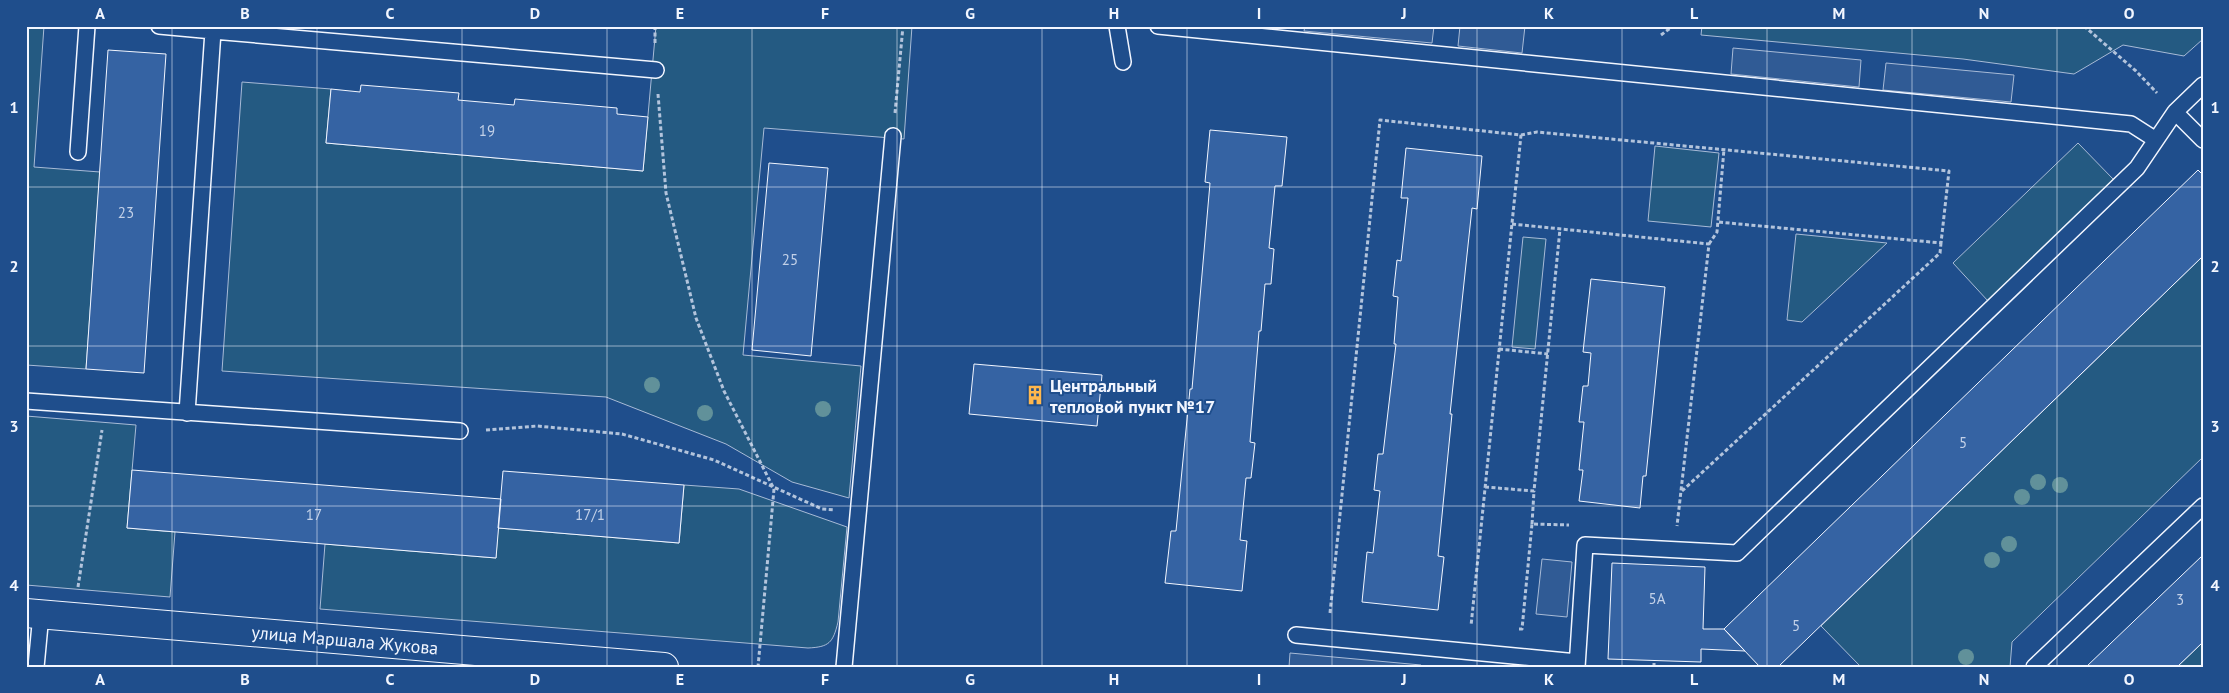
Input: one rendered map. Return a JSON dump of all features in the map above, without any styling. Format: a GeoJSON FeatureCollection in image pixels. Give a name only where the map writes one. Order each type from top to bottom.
{"type":"FeatureCollection","features":[{"type":"Feature","properties":{"kind":"street","name":"улица Маршала Жукова"},"geometry":{"type":"LineString","coordinates":[[34,614],[664,667]]}},
{"type":"Feature","properties":{"kind":"lane"},"geometry":{"type":"LineString","coordinates":[[78,152],[87,26]]}},
{"type":"Feature","properties":{"kind":"lane"},"geometry":{"type":"LineString","coordinates":[[159,26],[656,70]]}},
{"type":"Feature","properties":{"kind":"lane"},"geometry":{"type":"LineString","coordinates":[[1117,26],[1123,62]]}},
{"type":"Feature","properties":{"kind":"lane"},"geometry":{"type":"LineString","coordinates":[[1158,26],[2131,124],[2156,140]]}},
{"type":"Feature","properties":{"kind":"lane"},"geometry":{"type":"LineString","coordinates":[[187,413],[214,31]]}},
{"type":"Feature","properties":{"kind":"lane"},"geometry":{"type":"LineString","coordinates":[[1296,636],[1577,664],[1585,545],[1737,553],[2137,168],[2175,112],[2203,86]]}},
{"type":"Feature","properties":{"kind":"lane"},"geometry":{"type":"LineString","coordinates":[[2175,112],[2203,140]]}},
{"type":"Feature","properties":{"kind":"lane"},"geometry":{"type":"LineString","coordinates":[[844,667],[892,136]]}},
{"type":"Feature","properties":{"kind":"lane"},"geometry":{"type":"LineString","coordinates":[[26,402],[460,431]]}},
{"type":"Feature","properties":{"kind":"lane"},"geometry":{"type":"LineString","coordinates":[[2034,667],[2203,506]]}},
{"type":"Feature","properties":{"kind":"lane"},"geometry":{"type":"LineString","coordinates":[[34,614],[36,667]]}},
{"type":"Feature","properties":{"kind":"path"},"geometry":{"type":"LineString","coordinates":[[655,26],[656,70],[666,193],[696,318],[724,392],[774,488],[758,667]]}},
{"type":"Feature","properties":{"kind":"path"},"geometry":{"type":"LineString","coordinates":[[892,136],[902,26]]}},
{"type":"Feature","properties":{"kind":"path"},"geometry":{"type":"LineString","coordinates":[[1661,35],[1673,26]]}},
{"type":"Feature","properties":{"kind":"path"},"geometry":{"type":"LineString","coordinates":[[2084,26],[2136,71],[2175,112]]}},
{"type":"Feature","properties":{"kind":"path"},"geometry":{"type":"LineString","coordinates":[[1328,639],[1380,120],[1521,135],[1537,132],[1948,171],[1940,253],[1681,491]]}},
{"type":"Feature","properties":{"kind":"path"},"geometry":{"type":"LineString","coordinates":[[1469,652],[1521,135]]}},
{"type":"Feature","properties":{"kind":"path"},"geometry":{"type":"LineString","coordinates":[[1677,529],[1709,244],[1717,232],[1724,150]]}},
{"type":"Feature","properties":{"kind":"path"},"geometry":{"type":"LineString","coordinates":[[1718,222],[1941,243]]}},
{"type":"Feature","properties":{"kind":"path"},"geometry":{"type":"LineString","coordinates":[[1512,224],[1709,244]]}},
{"type":"Feature","properties":{"kind":"path"},"geometry":{"type":"LineString","coordinates":[[1514,629],[1522,630],[1560,229]]}},
{"type":"Feature","properties":{"kind":"path"},"geometry":{"type":"LineString","coordinates":[[1499,350],[1548,354]]}},
{"type":"Feature","properties":{"kind":"path"},"geometry":{"type":"LineString","coordinates":[[74,617],[106,407]]}},
{"type":"Feature","properties":{"kind":"path"},"geometry":{"type":"LineString","coordinates":[[460,431],[537,426],[622,434],[714,460],[822,509],[858,513]]}},
{"type":"Feature","properties":{"kind":"path"},"geometry":{"type":"LineString","coordinates":[[1485,487],[1534,491]]}},
{"type":"Feature","properties":{"kind":"path"},"geometry":{"type":"LineString","coordinates":[[1532,524],[1570,525]]}},
{"type":"Feature","properties":{"kind":"path"},"geometry":{"type":"LineString","coordinates":[[1330,612],[1340,612]]}},
{"type":"Feature","properties":{"kind":"path"},"geometry":{"type":"LineString","coordinates":[[1462,625],[1480,626]]}},
{"type":"Feature","properties":{"kind":"path"},"geometry":{"type":"LineString","coordinates":[[1654,660],[1654,667]]}},
{"type":"Feature","properties":{"kind":"shaded area"},"geometry":{"type":"Polygon","coordinates":[[[26,26],[44,26],[34,167],[100,172],[86,369],[26,365],[26,26]]]}},
{"type":"Feature","properties":{"kind":"shaded area"},"geometry":{"type":"Polygon","coordinates":[[[656,26],[912,26],[904,139],[764,128],[743,355],[861,366],[849,498],[792,482],[726,444],[606,397],[222,371],[242,82],[331,89],[326,143],[643,171],[656,26]]]}},
{"type":"Feature","properties":{"kind":"shaded area"},"geometry":{"type":"Polygon","coordinates":[[[1305,26],[1434,26],[1432,43],[1304,31],[1305,26]]]}},
{"type":"Feature","properties":{"kind":"shaded area"},"geometry":{"type":"Polygon","coordinates":[[[1460,26],[1525,26],[1522,53],[1458,46],[1460,26]]]}},
{"type":"Feature","properties":{"kind":"shaded area"},"geometry":{"type":"Polygon","coordinates":[[[1702,26],[2203,26],[2203,39],[2184,56],[2123,45],[2074,74],[1963,59],[1701,35],[1702,26]]]}},
{"type":"Feature","properties":{"kind":"shaded area"},"geometry":{"type":"Polygon","coordinates":[[[1733,48],[1861,60],[1859,87],[1731,74],[1733,48]]]}},
{"type":"Feature","properties":{"kind":"shaded area"},"geometry":{"type":"Polygon","coordinates":[[[1886,63],[2014,75],[2011,102],[1883,90],[1886,63]]]}},
{"type":"Feature","properties":{"kind":"shaded area"},"geometry":{"type":"Polygon","coordinates":[[[2078,143],[2114,180],[1988,301],[1953,263],[2078,143]]]}},
{"type":"Feature","properties":{"kind":"shaded area"},"geometry":{"type":"Polygon","coordinates":[[[1655,146],[1719,153],[1711,227],[1648,221],[1655,146]]]}},
{"type":"Feature","properties":{"kind":"shaded area"},"geometry":{"type":"Polygon","coordinates":[[[1796,234],[1887,243],[1802,322],[1787,320],[1796,234]]]}},
{"type":"Feature","properties":{"kind":"shaded area"},"geometry":{"type":"Polygon","coordinates":[[[1523,237],[1546,239],[1535,349],[1512,347],[1523,237]]]}},
{"type":"Feature","properties":{"kind":"shaded area"},"geometry":{"type":"Polygon","coordinates":[[[2203,256],[2203,457],[2012,642],[2010,667],[1861,667],[1821,626],[2203,256]]]}},
{"type":"Feature","properties":{"kind":"shaded area"},"geometry":{"type":"Polygon","coordinates":[[[26,416],[136,425],[127,528],[175,532],[170,597],[26,585],[26,416]]]}},
{"type":"Feature","properties":{"kind":"shaded area"},"geometry":{"type":"Polygon","coordinates":[[[684,485],[739,489],[847,527],[838,622],[834,635],[829,642],[825,645],[808,648],[320,609],[325,544],[496,558],[498,528],[679,543],[684,485]]]}},
{"type":"Feature","properties":{"kind":"shaded area"},"geometry":{"type":"Polygon","coordinates":[[[1542,559],[1572,562],[1567,617],[1536,614],[1542,559]]]}},
{"type":"Feature","properties":{"kind":"shaded area"},"geometry":{"type":"Polygon","coordinates":[[[2203,642],[2203,667],[2177,667],[2203,642]]]}},
{"type":"Feature","properties":{"kind":"shaded area"},"geometry":{"type":"Polygon","coordinates":[[[1290,653],[1421,665],[1421,667],[1289,667],[1290,653]]]}},
{"type":"Feature","properties":{"kind":"building"},"geometry":{"type":"Polygon","coordinates":[[[108,50],[166,54],[144,373],[86,369],[108,50]]]}},
{"type":"Feature","properties":{"kind":"building"},"geometry":{"type":"Polygon","coordinates":[[[361,85],[459,93],[458,100],[514,105],[515,99],[617,108],[617,114],[648,117],[643,171],[326,143],[331,89],[360,92],[361,85]]]}},
{"type":"Feature","properties":{"kind":"building"},"geometry":{"type":"Polygon","coordinates":[[[1210,130],[1287,137],[1282,186],[1275,186],[1269,248],[1274,249],[1271,284],[1265,284],[1261,331],[1259,331],[1250,442],[1255,443],[1251,478],[1246,478],[1240,540],[1247,541],[1242,591],[1165,583],[1171,531],[1176,531],[1190,389],[1192,389],[1210,183],[1205,182],[1210,130]]]}},
{"type":"Feature","properties":{"kind":"building"},"geometry":{"type":"Polygon","coordinates":[[[1406,148],[1482,156],[1477,209],[1472,208],[1450,414],[1452,414],[1438,556],[1444,557],[1438,610],[1362,602],[1367,552],[1373,553],[1380,491],[1374,490],[1378,454],[1383,454],[1396,344],[1394,344],[1398,297],[1393,296],[1397,260],[1401,261],[1408,198],[1401,198],[1406,148]]]}},
{"type":"Feature","properties":{"kind":"building"},"geometry":{"type":"Polygon","coordinates":[[[769,163],[828,168],[811,356],[752,350],[769,163]]]}},
{"type":"Feature","properties":{"kind":"building"},"geometry":{"type":"Polygon","coordinates":[[[2198,170],[2203,175],[2203,256],[1778,667],[1760,667],[1724,629],[2198,170]]]}},
{"type":"Feature","properties":{"kind":"building"},"geometry":{"type":"Polygon","coordinates":[[[1591,279],[1665,287],[1646,476],[1643,476],[1640,508],[1579,501],[1583,470],[1579,470],[1584,422],[1579,422],[1583,386],[1588,386],[1591,353],[1583,352],[1591,279]]]}},
{"type":"Feature","properties":{"kind":"building","name":"Центральный тепловой пункт №17"},"geometry":{"type":"Polygon","coordinates":[[[974,364],[1102,375],[1097,426],[969,414],[974,364]]]}},
{"type":"Feature","properties":{"kind":"building"},"geometry":{"type":"Polygon","coordinates":[[[132,470],[501,499],[496,558],[127,528],[132,470]]]}},
{"type":"Feature","properties":{"kind":"building"},"geometry":{"type":"Polygon","coordinates":[[[503,471],[684,485],[679,543],[498,528],[503,471]]]}},
{"type":"Feature","properties":{"kind":"building"},"geometry":{"type":"Polygon","coordinates":[[[2203,555],[2203,642],[2177,667],[2086,667],[2203,555]]]}},
{"type":"Feature","properties":{"kind":"building"},"geometry":{"type":"Polygon","coordinates":[[[1612,563],[1705,567],[1703,629],[1724,629],[1745,651],[1701,649],[1701,662],[1608,659],[1612,563]]]}},
{"type":"Feature","properties":{"kind":"place","name":"Центральный тепловой пункт №17"},"geometry":{"type":"Point","coordinates":[1035,395]}}]}
